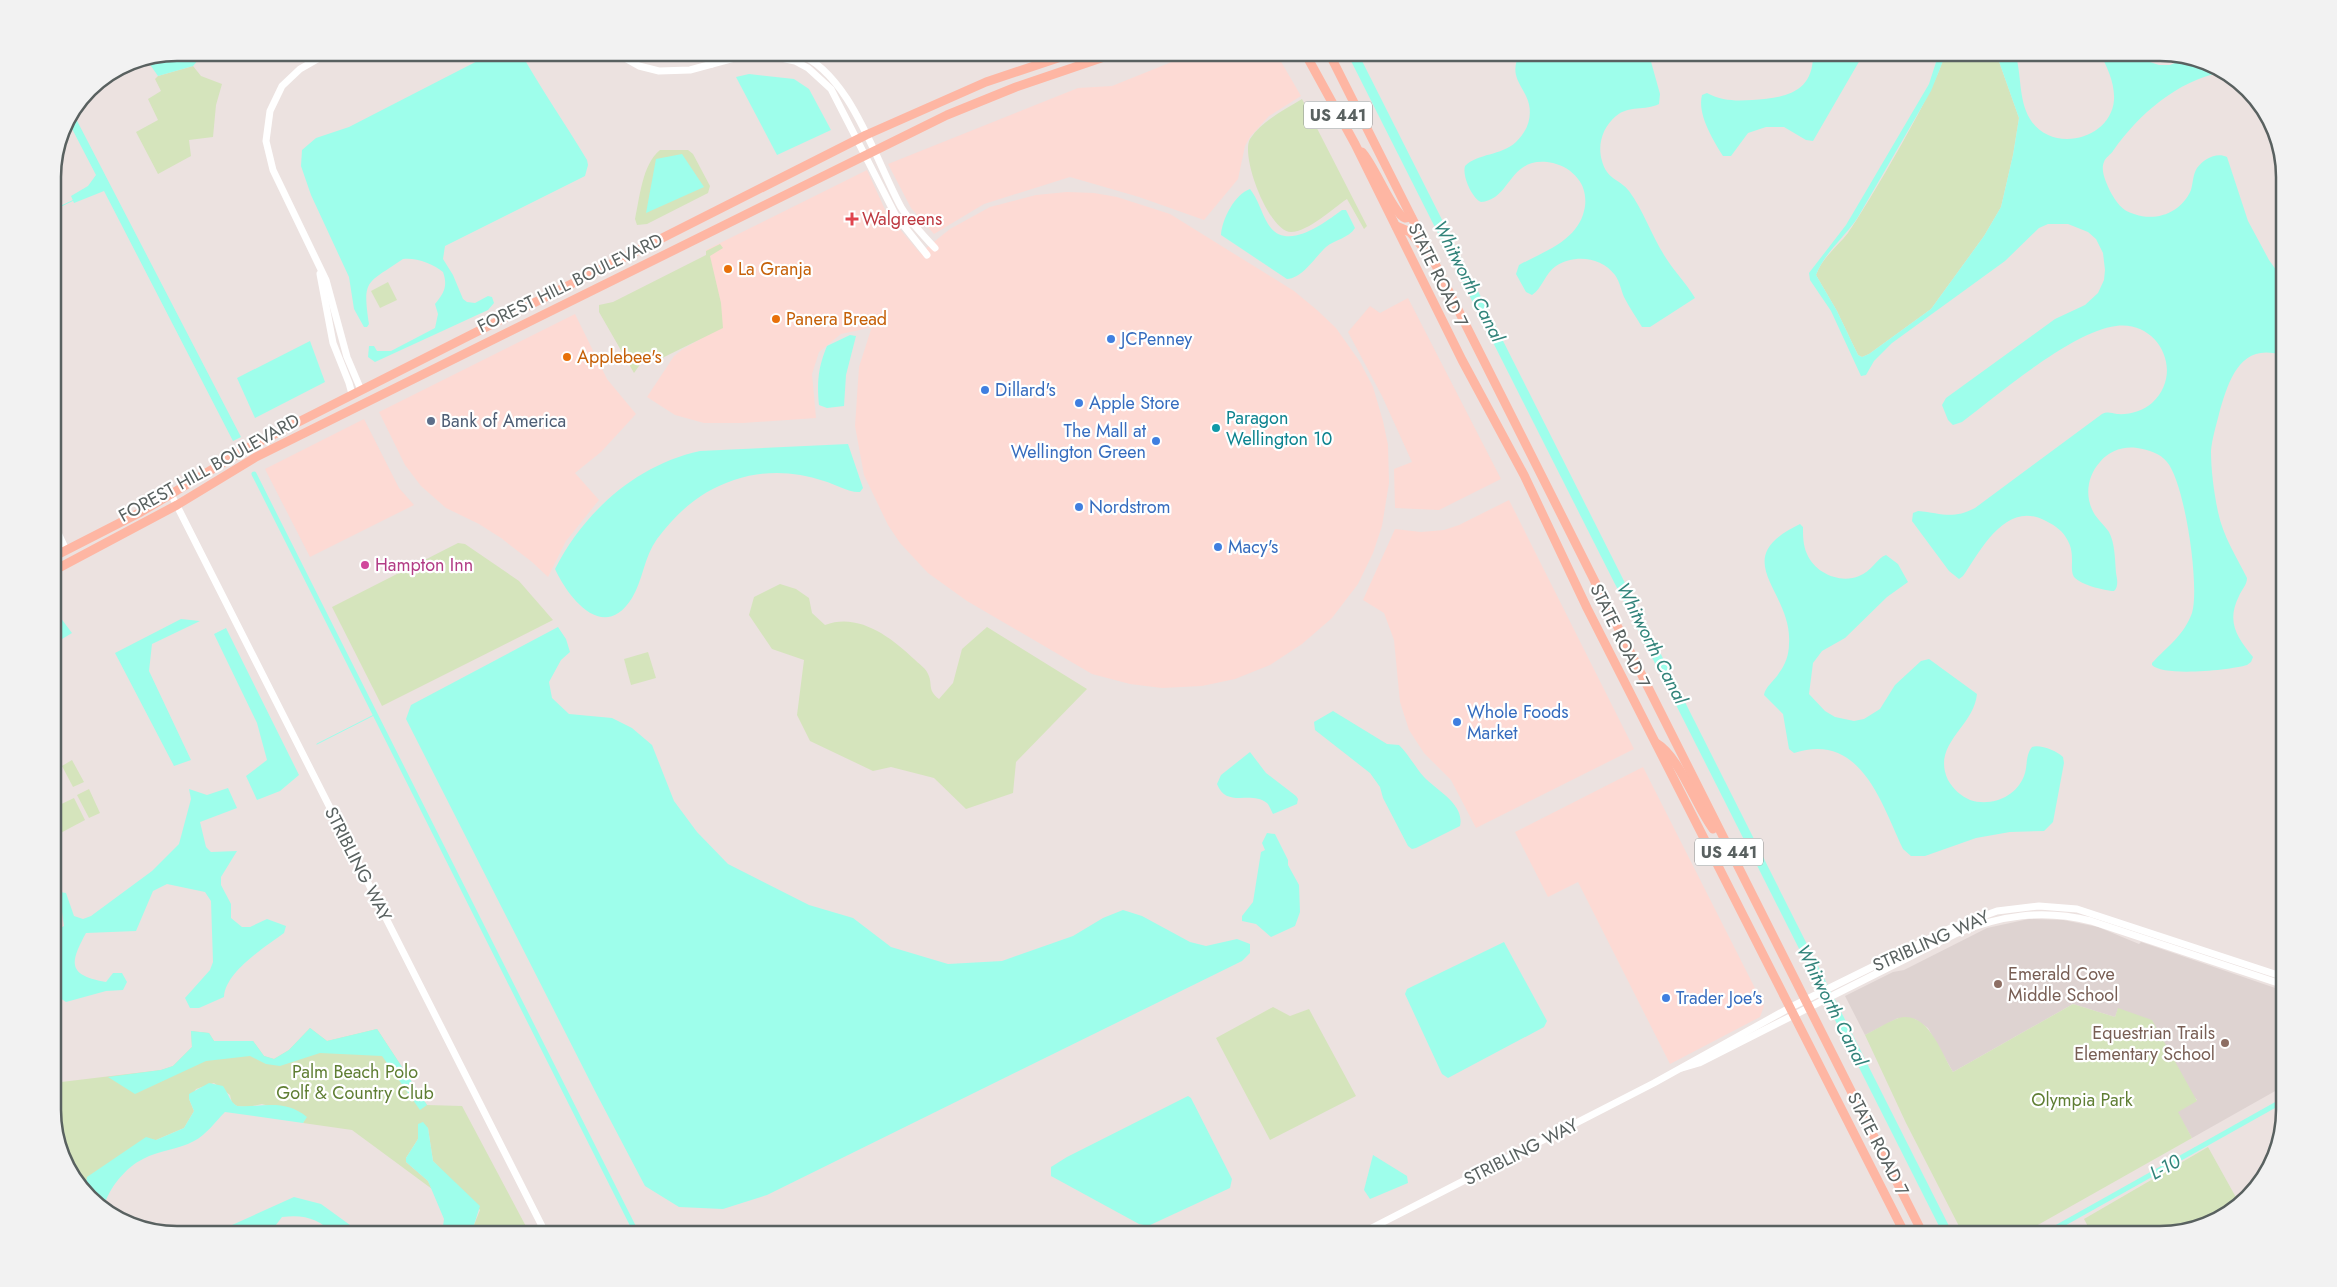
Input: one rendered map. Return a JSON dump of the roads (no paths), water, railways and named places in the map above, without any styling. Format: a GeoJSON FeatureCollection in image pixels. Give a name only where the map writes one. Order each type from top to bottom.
{"type":"FeatureCollection","features":[{"type":"Feature","properties":{"kind":"main road","name":"FOREST HILL BOULEVARD"},"geometry":{"type":"LineString","coordinates":[[61,553],[171,494],[251,446],[866,135],[986,82],[1047,61]]}},
{"type":"Feature","properties":{"kind":"main road","name":"STATE ROAD 7"},"geometry":{"type":"LineString","coordinates":[[1310,61],[1355,144],[1462,360],[1524,475],[1587,608],[1902,1226]]}},
{"type":"Feature","properties":{"kind":"main road","name":"STATE ROAD 7"},"geometry":{"type":"LineString","coordinates":[[1333,61],[1918,1226]]}},
{"type":"Feature","properties":{"kind":"main road","name":"FOREST HILL BOULEVARD"},"geometry":{"type":"LineString","coordinates":[[61,567],[177,506],[256,458],[359,405],[864,156],[964,108],[1088,62]]}},
{"type":"Feature","properties":{"kind":"main road"},"geometry":{"type":"LineString","coordinates":[[1355,144],[1371,162],[1396,212],[1405,218],[1411,217]]}},
{"type":"Feature","properties":{"kind":"main road"},"geometry":{"type":"LineString","coordinates":[[1396,226],[1416,238],[1434,263]]}},
{"type":"Feature","properties":{"kind":"main road"},"geometry":{"type":"LineString","coordinates":[[359,405],[367,394],[382,380]]}},
{"type":"Feature","properties":{"kind":"main road"},"geometry":{"type":"LineString","coordinates":[[334,418],[353,402],[361,390]]}},
{"type":"Feature","properties":{"kind":"main road"},"geometry":{"type":"LineString","coordinates":[[61,561],[66,550]]}},
{"type":"Feature","properties":{"kind":"main road"},"geometry":{"type":"LineString","coordinates":[[1655,743],[1670,754],[1699,808],[1727,847]]}},
{"type":"Feature","properties":{"kind":"main road"},"geometry":{"type":"LineString","coordinates":[[1888,1199],[1904,1222],[1910,1226]]}},
{"type":"Feature","properties":{"kind":"street"},"geometry":{"type":"LineString","coordinates":[[313,61],[300,69],[282,86],[270,111],[266,131],[267,151],[273,170],[326,280],[347,357],[361,390]]}},
{"type":"Feature","properties":{"kind":"street"},"geometry":{"type":"LineString","coordinates":[[631,61],[639,66],[659,71],[690,70],[722,61]]}},
{"type":"Feature","properties":{"kind":"street"},"geometry":{"type":"LineString","coordinates":[[711,64],[714,61]]}},
{"type":"Feature","properties":{"kind":"street"},"geometry":{"type":"LineString","coordinates":[[795,61],[808,68],[831,89],[896,216],[928,255]]}},
{"type":"Feature","properties":{"kind":"street"},"geometry":{"type":"LineString","coordinates":[[813,61],[838,84],[902,208],[935,248]]}},
{"type":"Feature","properties":{"kind":"street"},"geometry":{"type":"LineString","coordinates":[[318,266],[333,343],[350,383],[352,394]]}},
{"type":"Feature","properties":{"kind":"street","name":"STRIBLING WAY"},"geometry":{"type":"LineString","coordinates":[[171,494],[542,1226]]}},
{"type":"Feature","properties":{"kind":"street"},"geometry":{"type":"LineString","coordinates":[[61,539],[66,550]]}},
{"type":"Feature","properties":{"kind":"street","name":"STRIBLING WAY"},"geometry":{"type":"LineString","coordinates":[[1375,1226],[1681,1068],[1699,1063],[1806,1004],[1973,919],[1997,911],[2039,906],[2058,907],[2095,914],[2276,974]]}},
{"type":"Feature","properties":{"kind":"street","name":"STRIBLING WAY"},"geometry":{"type":"LineString","coordinates":[[1834,990],[1978,924],[2000,918],[2043,914],[2059,914],[2091,920],[2276,982]]}},
{"type":"Feature","properties":{"kind":"water"},"geometry":{"type":"Polygon","coordinates":[[[170,61],[197,61],[193,66],[158,76],[150,64],[170,61]]]}},
{"type":"Feature","properties":{"kind":"water"},"geometry":{"type":"Polygon","coordinates":[[[477,61],[526,61],[587,160],[588,165],[585,176],[445,246],[443,259],[453,275],[463,299],[467,302],[475,303],[488,296],[492,297],[494,303],[488,310],[375,362],[368,357],[369,346],[374,346],[377,351],[391,351],[435,328],[438,314],[435,304],[443,293],[445,285],[443,272],[435,266],[413,259],[403,259],[375,278],[370,284],[366,298],[369,324],[367,327],[364,327],[354,309],[349,277],[311,195],[301,166],[302,150],[316,138],[349,127],[477,61]]]}},
{"type":"Feature","properties":{"kind":"water","name":"Whitworth Canal"},"geometry":{"type":"Polygon","coordinates":[[[1351,61],[1362,61],[1949,1226],[1939,1226],[1351,61]]]}},
{"type":"Feature","properties":{"kind":"water"},"geometry":{"type":"Polygon","coordinates":[[[1517,61],[1651,61],[1660,94],[1659,104],[1626,110],[1616,116],[1611,120],[1602,136],[1600,148],[1602,161],[1607,172],[1629,191],[1639,206],[1664,255],[1695,298],[1650,327],[1642,327],[1624,297],[1615,275],[1603,264],[1587,259],[1563,262],[1552,269],[1532,295],[1526,292],[1516,274],[1519,265],[1567,238],[1580,221],[1585,207],[1585,194],[1580,182],[1570,171],[1553,163],[1538,162],[1527,165],[1519,171],[1499,194],[1481,202],[1474,196],[1468,186],[1464,170],[1465,166],[1476,159],[1510,147],[1516,142],[1527,126],[1530,108],[1515,72],[1517,61]]]}},
{"type":"Feature","properties":{"kind":"water"},"geometry":{"type":"Polygon","coordinates":[[[1812,61],[1859,61],[1813,141],[1806,140],[1784,127],[1766,127],[1748,133],[1731,156],[1723,156],[1704,118],[1701,102],[1702,95],[1707,93],[1724,99],[1740,100],[1764,99],[1786,95],[1803,85],[1809,77],[1812,61]]]}},
{"type":"Feature","properties":{"kind":"water"},"geometry":{"type":"Polygon","coordinates":[[[1936,61],[1943,61],[1931,91],[1858,217],[1824,259],[1816,275],[1837,311],[1858,355],[1862,357],[1869,354],[1931,309],[1984,236],[2001,207],[2019,118],[1999,61],[2017,61],[2022,95],[2030,119],[2040,130],[2052,136],[2065,139],[2079,138],[2092,133],[2103,125],[2110,114],[2114,100],[2113,87],[2104,61],[2147,61],[2159,65],[2170,65],[2177,62],[2197,67],[2213,74],[2205,76],[2175,91],[2147,112],[2123,137],[2105,161],[2103,169],[2110,191],[2120,206],[2130,213],[2151,217],[2167,214],[2181,205],[2191,190],[2197,168],[2203,162],[2210,157],[2219,155],[2227,157],[2248,221],[2276,270],[2276,354],[2257,354],[2246,359],[2238,367],[2227,389],[2214,432],[2211,451],[2213,482],[2220,521],[2230,546],[2247,578],[2235,605],[2233,621],[2238,636],[2253,657],[2247,665],[2227,669],[2183,672],[2159,669],[2152,665],[2185,628],[2192,613],[2194,600],[2192,559],[2180,491],[2174,473],[2167,462],[2154,452],[2132,448],[2117,450],[2100,462],[2090,480],[2088,487],[2089,502],[2097,517],[2109,532],[2112,541],[2117,582],[2117,587],[2114,591],[2092,586],[2075,578],[2072,572],[2070,546],[2064,534],[2050,523],[2032,516],[2019,517],[2007,522],[1996,530],[1959,579],[1949,571],[1912,521],[1913,513],[1918,511],[1953,515],[1975,508],[2102,414],[2108,412],[2117,414],[2131,413],[2148,406],[2162,391],[2166,377],[2166,364],[2162,351],[2155,340],[2144,331],[2131,326],[2116,326],[2098,331],[2057,352],[2015,381],[1962,422],[1953,425],[1948,420],[1942,405],[1946,398],[2055,319],[2085,305],[2098,293],[2104,280],[2103,253],[2096,239],[2088,232],[2068,224],[2048,224],[2039,228],[2005,261],[1892,343],[1874,361],[1866,375],[1861,376],[1831,311],[1810,280],[1809,273],[1846,225],[1929,84],[1936,61]]]}},
{"type":"Feature","properties":{"kind":"water"},"geometry":{"type":"Polygon","coordinates":[[[749,74],[794,79],[809,89],[831,130],[777,155],[736,77],[749,74]]]}},
{"type":"Feature","properties":{"kind":"water"},"geometry":{"type":"Polygon","coordinates":[[[77,120],[241,437],[233,441],[104,191],[74,203],[71,196],[88,186],[96,175],[72,129],[77,120]]]}},
{"type":"Feature","properties":{"kind":"water"},"geometry":{"type":"Polygon","coordinates":[[[682,154],[704,187],[646,213],[656,159],[682,154]]]}},
{"type":"Feature","properties":{"kind":"water"},"geometry":{"type":"Polygon","coordinates":[[[1250,189],[1268,224],[1276,232],[1285,236],[1305,233],[1342,210],[1346,210],[1355,228],[1349,234],[1326,247],[1298,275],[1287,279],[1221,235],[1230,208],[1239,196],[1250,189]]]}},
{"type":"Feature","properties":{"kind":"water"},"geometry":{"type":"Polygon","coordinates":[[[850,335],[856,336],[846,375],[844,406],[827,408],[819,405],[819,375],[827,346],[850,335]]]}},
{"type":"Feature","properties":{"kind":"water"},"geometry":{"type":"Polygon","coordinates":[[[310,341],[325,382],[255,418],[237,378],[310,341]]]}},
{"type":"Feature","properties":{"kind":"water"},"geometry":{"type":"Polygon","coordinates":[[[848,444],[863,488],[860,492],[847,490],[828,482],[802,475],[779,473],[745,477],[711,490],[682,511],[657,539],[646,561],[639,584],[632,598],[621,611],[610,617],[599,617],[588,612],[569,593],[555,569],[581,528],[597,510],[614,494],[654,467],[700,451],[848,444]]]}},
{"type":"Feature","properties":{"kind":"water"},"geometry":{"type":"Polygon","coordinates":[[[1800,524],[1803,527],[1804,544],[1807,554],[1816,567],[1829,575],[1844,579],[1859,576],[1886,555],[1898,564],[1908,582],[1887,597],[1845,638],[1822,651],[1813,663],[1809,694],[1825,711],[1835,717],[1854,721],[1864,719],[1880,709],[1895,685],[1921,661],[1929,659],[1977,694],[1969,716],[1949,746],[1945,756],[1944,767],[1948,780],[1960,794],[1978,802],[1994,801],[2009,795],[2015,790],[2024,776],[2028,754],[2032,747],[2039,746],[2057,752],[2063,757],[2064,763],[2053,822],[2044,831],[2010,832],[1976,838],[1925,856],[1911,856],[1903,849],[1876,792],[1865,775],[1852,761],[1836,752],[1817,749],[1794,753],[1789,749],[1783,714],[1764,695],[1766,689],[1785,663],[1789,644],[1788,625],[1768,577],[1765,564],[1767,550],[1778,537],[1800,524]]]}},
{"type":"Feature","properties":{"kind":"water"},"geometry":{"type":"Polygon","coordinates":[[[61,618],[72,633],[61,639],[61,618]]]}},
{"type":"Feature","properties":{"kind":"water"},"geometry":{"type":"Polygon","coordinates":[[[181,619],[200,621],[152,644],[149,671],[191,760],[174,766],[115,653],[181,619]]]}},
{"type":"Feature","properties":{"kind":"water"},"geometry":{"type":"Polygon","coordinates":[[[558,627],[566,639],[570,652],[561,660],[549,682],[552,698],[569,714],[612,718],[632,728],[652,745],[674,801],[697,832],[728,864],[809,905],[853,918],[891,947],[948,964],[1002,961],[1073,936],[1103,918],[1123,910],[1142,916],[1190,942],[1206,946],[1237,939],[1250,944],[1250,953],[1242,961],[767,1195],[723,1209],[679,1207],[645,1186],[406,719],[411,705],[558,627]]]}},
{"type":"Feature","properties":{"kind":"water"},"geometry":{"type":"Polygon","coordinates":[[[226,628],[299,775],[280,791],[257,800],[246,776],[267,760],[257,723],[214,634],[226,628]]]}},
{"type":"Feature","properties":{"kind":"water"},"geometry":{"type":"Polygon","coordinates":[[[1333,711],[1387,744],[1399,745],[1424,777],[1454,804],[1460,818],[1460,826],[1416,848],[1412,849],[1408,846],[1383,798],[1380,787],[1370,773],[1315,730],[1314,722],[1333,711]]]}},
{"type":"Feature","properties":{"kind":"water"},"geometry":{"type":"Polygon","coordinates":[[[1250,752],[1266,773],[1296,796],[1298,799],[1297,804],[1273,814],[1267,803],[1260,799],[1233,798],[1221,791],[1217,784],[1221,775],[1250,752]]]}},
{"type":"Feature","properties":{"kind":"water"},"geometry":{"type":"Polygon","coordinates":[[[228,788],[237,808],[200,822],[206,847],[211,852],[237,851],[221,877],[221,885],[231,904],[231,918],[242,927],[250,927],[267,919],[286,926],[284,933],[238,969],[226,988],[224,997],[199,1008],[190,1008],[185,998],[210,970],[213,962],[211,901],[205,892],[167,884],[153,891],[136,931],[86,933],[80,944],[75,960],[78,972],[84,976],[106,982],[113,973],[122,973],[127,982],[123,990],[106,991],[66,1002],[61,999],[61,928],[64,926],[61,892],[66,893],[74,916],[83,919],[91,916],[152,871],[179,844],[191,799],[189,789],[207,795],[228,788]]]}},
{"type":"Feature","properties":{"kind":"water"},"geometry":{"type":"Polygon","coordinates":[[[1267,833],[1275,834],[1299,885],[1300,912],[1295,926],[1271,937],[1256,924],[1242,921],[1242,916],[1253,902],[1261,852],[1265,850],[1262,843],[1267,833]]]}},
{"type":"Feature","properties":{"kind":"water"},"geometry":{"type":"Polygon","coordinates":[[[1504,942],[1547,1021],[1544,1027],[1448,1078],[1442,1074],[1405,994],[1407,989],[1504,942]]]}},
{"type":"Feature","properties":{"kind":"water"},"geometry":{"type":"Polygon","coordinates":[[[310,1028],[327,1041],[377,1029],[427,1105],[420,1110],[382,1056],[320,1053],[280,1066],[266,1064],[250,1056],[206,1061],[135,1094],[108,1077],[161,1070],[173,1066],[192,1047],[191,1031],[209,1033],[214,1041],[253,1041],[264,1056],[274,1059],[289,1050],[310,1028]]]}},
{"type":"Feature","properties":{"kind":"water"},"geometry":{"type":"Polygon","coordinates":[[[209,1083],[223,1086],[237,1106],[281,1106],[298,1111],[307,1117],[303,1123],[225,1112],[207,1132],[194,1141],[149,1156],[130,1167],[114,1185],[106,1200],[101,1197],[86,1181],[87,1177],[146,1137],[156,1140],[184,1128],[194,1111],[189,1094],[209,1083]]]}},
{"type":"Feature","properties":{"kind":"water"},"geometry":{"type":"Polygon","coordinates":[[[1188,1096],[1191,1098],[1232,1179],[1230,1188],[1148,1226],[1139,1224],[1051,1176],[1051,1167],[1067,1157],[1188,1096]]]}},
{"type":"Feature","properties":{"kind":"water"},"geometry":{"type":"Polygon","coordinates":[[[423,1122],[428,1128],[433,1161],[480,1206],[475,1226],[443,1226],[444,1219],[428,1181],[406,1162],[406,1158],[418,1139],[418,1124],[423,1122]]]}},
{"type":"Feature","properties":{"kind":"water"},"geometry":{"type":"Polygon","coordinates":[[[1373,1155],[1407,1176],[1408,1183],[1370,1199],[1364,1190],[1373,1155]]]}},
{"type":"Feature","properties":{"kind":"water"},"geometry":{"type":"Polygon","coordinates":[[[294,1197],[321,1204],[351,1226],[324,1226],[311,1219],[290,1216],[282,1217],[275,1226],[230,1226],[294,1197]]]}},
{"type":"Feature","properties":{"kind":"waterway"},"geometry":{"type":"LineString","coordinates":[[61,206],[74,200]]}},
{"type":"Feature","properties":{"kind":"waterway"},"geometry":{"type":"LineString","coordinates":[[254,474],[633,1226]]}},
{"type":"Feature","properties":{"kind":"waterway"},"geometry":{"type":"LineString","coordinates":[[317,744],[376,714]]}},
{"type":"Feature","properties":{"kind":"waterway","name":"L-10"},"geometry":{"type":"LineString","coordinates":[[2059,1226],[2276,1104]]}},
{"type":"Feature","properties":{"kind":"place","name":"Walgreens"},"geometry":{"type":"Point","coordinates":[852,219]}},
{"type":"Feature","properties":{"kind":"place","name":"La Granja"},"geometry":{"type":"Point","coordinates":[728,269]}},
{"type":"Feature","properties":{"kind":"place","name":"Panera Bread"},"geometry":{"type":"Point","coordinates":[776,319]}},
{"type":"Feature","properties":{"kind":"place","name":"JCPenney"},"geometry":{"type":"Point","coordinates":[1111,339]}},
{"type":"Feature","properties":{"kind":"place","name":"Applebee's"},"geometry":{"type":"Point","coordinates":[567,357]}},
{"type":"Feature","properties":{"kind":"place","name":"Dillard's"},"geometry":{"type":"Point","coordinates":[985,390]}},
{"type":"Feature","properties":{"kind":"place","name":"Apple Store"},"geometry":{"type":"Point","coordinates":[1079,403]}},
{"type":"Feature","properties":{"kind":"place","name":"Bank of America"},"geometry":{"type":"Point","coordinates":[431,421]}},
{"type":"Feature","properties":{"kind":"place","name":"Paragon Wellington 10"},"geometry":{"type":"Point","coordinates":[1216,428]}},
{"type":"Feature","properties":{"kind":"place","name":"The Mall at Wellington Green"},"geometry":{"type":"Point","coordinates":[1156,441]}},
{"type":"Feature","properties":{"kind":"place","name":"Nordstrom"},"geometry":{"type":"Point","coordinates":[1079,507]}},
{"type":"Feature","properties":{"kind":"place","name":"Macy's"},"geometry":{"type":"Point","coordinates":[1218,547]}},
{"type":"Feature","properties":{"kind":"place","name":"Hampton Inn"},"geometry":{"type":"Point","coordinates":[365,565]}},
{"type":"Feature","properties":{"kind":"place","name":"Whole Foods Market"},"geometry":{"type":"Point","coordinates":[1457,722]}},
{"type":"Feature","properties":{"kind":"place","name":"Emerald Cove Middle School"},"geometry":{"type":"Point","coordinates":[1998,984]}},
{"type":"Feature","properties":{"kind":"place","name":"Trader Joe's"},"geometry":{"type":"Point","coordinates":[1666,998]}},
{"type":"Feature","properties":{"kind":"place","name":"Equestrian Trails Elementary School"},"geometry":{"type":"Point","coordinates":[2225,1043]}},
{"type":"Feature","properties":{"kind":"park label","name":"Palm Beach Polo Golf & Country Club"},"geometry":{"type":"Point","coordinates":[355,1082]}},
{"type":"Feature","properties":{"kind":"park label","name":"Olympia Park"},"geometry":{"type":"Point","coordinates":[2082,1100]}}]}
